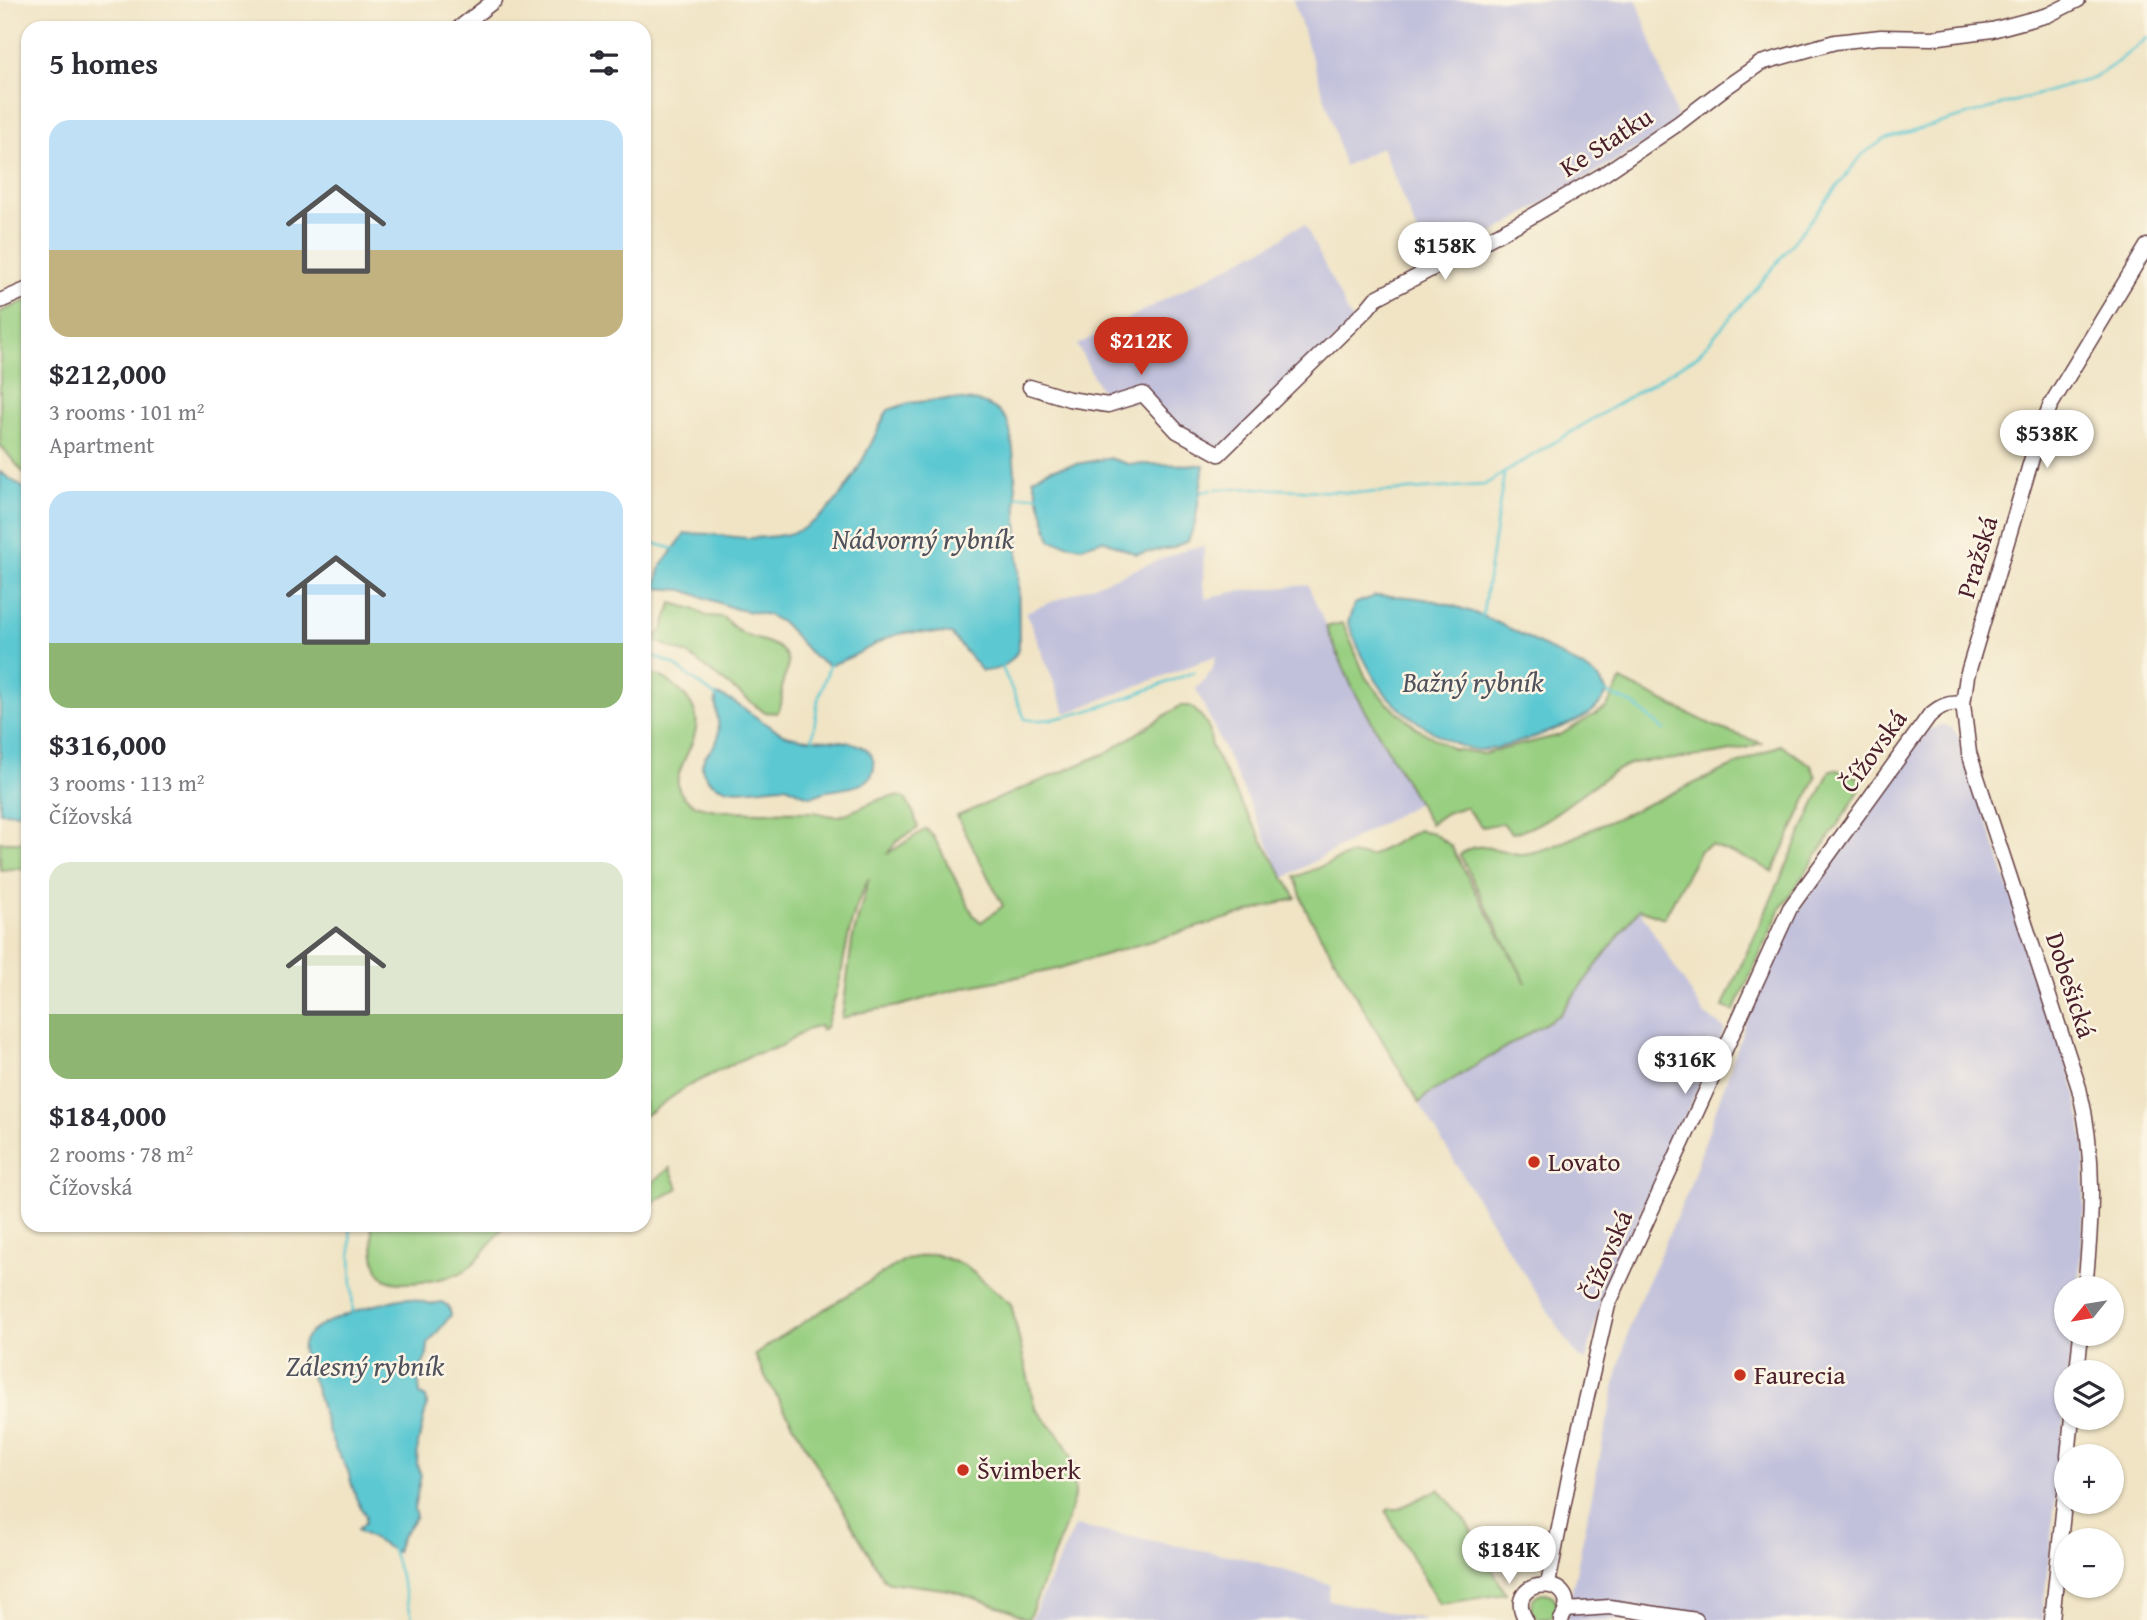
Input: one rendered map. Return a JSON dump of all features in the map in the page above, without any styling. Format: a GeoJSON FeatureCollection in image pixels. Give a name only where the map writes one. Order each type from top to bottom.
{"type":"FeatureCollection","features":[{"type":"Feature","properties":{"kind":"street"},"geometry":{"type":"LineString","coordinates":[[468,21],[495,0]]}},
{"type":"Feature","properties":{"kind":"street","name":"Ke Statku"},"geometry":{"type":"LineString","coordinates":[[1030,387],[1069,399],[1108,405],[1143,394],[1177,431],[1219,454],[1376,298],[1527,219],[1604,174],[1761,63],[1835,42],[1881,37],[1932,38],[1992,30],[2048,15],[2078,0]]}},
{"type":"Feature","properties":{"kind":"street","name":"Pražská"},"geometry":{"type":"LineString","coordinates":[[1963,704],[1972,655],[2050,405],[2147,246]]}},
{"type":"Feature","properties":{"kind":"street"},"geometry":{"type":"LineString","coordinates":[[0,301],[21,292]]}},
{"type":"Feature","properties":{"kind":"street","name":"Čížovská"},"geometry":{"type":"LineString","coordinates":[[1548,1584],[1573,1457],[1608,1306],[1790,908],[1922,725],[1944,704],[1963,704]]}},
{"type":"Feature","properties":{"kind":"street","name":"Dobešická"},"geometry":{"type":"LineString","coordinates":[[1963,704],[1969,753],[2076,1076],[2087,1119],[2092,1189],[2086,1276]]}},
{"type":"Feature","properties":{"kind":"street"},"geometry":{"type":"LineString","coordinates":[[2052,1620],[2063,1514]]}},
{"type":"Feature","properties":{"kind":"street"},"geometry":{"type":"LineString","coordinates":[[1527,1620],[1522,1611],[1524,1596],[1534,1586],[1548,1584],[1560,1591],[1565,1600],[1563,1615],[1610,1607],[1696,1620]]}},
{"type":"Feature","properties":{"kind":"shaded area"},"geometry":{"type":"Polygon","coordinates":[[[1293,0],[1637,0],[1679,123],[1432,269],[1382,147],[1344,166],[1293,0]]]}},
{"type":"Feature","properties":{"kind":"shaded area"},"geometry":{"type":"Polygon","coordinates":[[[1305,225],[1353,323],[1219,454],[1146,401],[1108,405],[1077,345],[1283,238],[1290,230],[1305,225]]]}},
{"type":"Feature","properties":{"kind":"shaded area"},"geometry":{"type":"Polygon","coordinates":[[[1204,546],[1203,584],[1206,599],[1233,592],[1308,585],[1352,687],[1418,803],[1284,878],[1196,689],[1212,671],[1216,656],[1066,713],[1026,612],[1187,549],[1204,546]]]}},
{"type":"Feature","properties":{"kind":"shaded area"},"geometry":{"type":"Polygon","coordinates":[[[1942,725],[1952,728],[1959,737],[2075,1089],[2085,1148],[2079,1276],[2054,1276],[2054,1346],[2072,1346],[2070,1360],[2054,1360],[2054,1430],[2063,1430],[2061,1444],[2054,1444],[2054,1510],[2042,1620],[1566,1620],[1617,1374],[1633,1315],[1688,1191],[1745,1025],[1797,912],[1927,730],[1942,725]]]}},
{"type":"Feature","properties":{"kind":"shaded area"},"geometry":{"type":"Polygon","coordinates":[[[1639,909],[1704,1014],[1725,1029],[1601,1300],[1586,1361],[1577,1356],[1419,1103],[1427,1095],[1559,1015],[1639,909]]]}},
{"type":"Feature","properties":{"kind":"shaded area"},"geometry":{"type":"Polygon","coordinates":[[[1075,1526],[1243,1558],[1330,1584],[1328,1600],[1427,1620],[1031,1620],[1075,1526]]]}},
{"type":"Feature","properties":{"kind":"green space"},"geometry":{"type":"Polygon","coordinates":[[[21,303],[21,470],[0,445],[0,312],[21,303]]]}},
{"type":"Feature","properties":{"kind":"green space"},"geometry":{"type":"Polygon","coordinates":[[[672,603],[694,609],[706,616],[723,617],[740,632],[772,644],[785,654],[788,661],[787,671],[777,713],[764,712],[689,655],[655,641],[656,635],[662,631],[672,603]]]}},
{"type":"Feature","properties":{"kind":"green space"},"geometry":{"type":"Polygon","coordinates":[[[1343,623],[1366,678],[1386,702],[1418,729],[1453,749],[1484,754],[1560,735],[1607,707],[1621,680],[1716,727],[1761,743],[1713,754],[1631,763],[1525,830],[1511,833],[1503,823],[1482,827],[1465,807],[1446,813],[1430,824],[1352,687],[1326,627],[1343,623]]]}},
{"type":"Feature","properties":{"kind":"green space"},"geometry":{"type":"Polygon","coordinates":[[[651,674],[669,682],[694,709],[696,724],[693,739],[678,779],[680,791],[690,802],[715,810],[813,812],[839,816],[880,799],[905,798],[918,828],[897,841],[887,854],[926,829],[934,837],[974,916],[981,922],[1003,906],[957,816],[1106,753],[1180,706],[1190,706],[1206,723],[1211,746],[1296,898],[1053,970],[966,987],[842,1019],[852,941],[869,878],[854,915],[826,1027],[821,1031],[820,1026],[806,1030],[780,1047],[751,1055],[688,1086],[651,1111],[651,674]]]}},
{"type":"Feature","properties":{"kind":"green space"},"geometry":{"type":"Polygon","coordinates":[[[1780,745],[1811,765],[1816,777],[1773,872],[1711,845],[1700,850],[1664,918],[1639,909],[1559,1015],[1427,1095],[1419,1103],[1306,910],[1295,877],[1349,855],[1371,856],[1418,830],[1433,833],[1451,846],[1526,983],[1460,855],[1474,847],[1523,854],[1552,847],[1780,745]]]}},
{"type":"Feature","properties":{"kind":"green space"},"geometry":{"type":"Polygon","coordinates":[[[1830,770],[1858,777],[1862,786],[1781,908],[1734,1011],[1723,1007],[1729,992],[1830,770]]]}},
{"type":"Feature","properties":{"kind":"green space"},"geometry":{"type":"Polygon","coordinates":[[[0,842],[21,842],[21,868],[0,870],[0,842]]]}},
{"type":"Feature","properties":{"kind":"green space"},"geometry":{"type":"Polygon","coordinates":[[[670,1168],[678,1188],[651,1204],[651,1183],[670,1168]]]}},
{"type":"Feature","properties":{"kind":"green space"},"geometry":{"type":"Polygon","coordinates":[[[372,1232],[500,1232],[466,1270],[437,1280],[411,1283],[389,1281],[379,1272],[372,1232]]]}},
{"type":"Feature","properties":{"kind":"green space"},"geometry":{"type":"Polygon","coordinates":[[[934,1254],[964,1265],[1011,1304],[1035,1408],[1063,1440],[1074,1463],[1075,1493],[1067,1522],[1028,1620],[1010,1610],[950,1590],[889,1582],[883,1578],[755,1355],[906,1259],[934,1254]]]}},
{"type":"Feature","properties":{"kind":"green space"},"geometry":{"type":"Polygon","coordinates":[[[1439,1489],[1467,1523],[1506,1594],[1439,1604],[1386,1512],[1439,1489]]]}},
{"type":"Feature","properties":{"kind":"green space"},"geometry":{"type":"Polygon","coordinates":[[[1544,1593],[1553,1597],[1557,1606],[1553,1615],[1544,1619],[1535,1615],[1531,1606],[1535,1597],[1544,1593]]]}},
{"type":"Feature","properties":{"kind":"water","name":"Nádvorný rybník"},"geometry":{"type":"Polygon","coordinates":[[[948,399],[980,402],[994,408],[1006,419],[1011,433],[1016,491],[1019,649],[1004,666],[982,671],[951,634],[920,632],[890,637],[829,665],[814,657],[784,624],[768,615],[736,609],[683,590],[655,588],[661,566],[685,534],[771,537],[804,528],[833,505],[844,490],[888,410],[909,403],[948,399]]]}},
{"type":"Feature","properties":{"kind":"water"},"geometry":{"type":"Polygon","coordinates":[[[1109,458],[1128,464],[1204,465],[1195,524],[1188,541],[1172,548],[1136,554],[1103,540],[1081,547],[1051,541],[1033,478],[1051,469],[1109,458]]]}},
{"type":"Feature","properties":{"kind":"water"},"geometry":{"type":"Polygon","coordinates":[[[0,472],[21,486],[21,813],[0,812],[0,472]]]}},
{"type":"Feature","properties":{"kind":"water","name":"Bažný rybník"},"geometry":{"type":"Polygon","coordinates":[[[1375,596],[1432,600],[1478,614],[1587,670],[1599,679],[1607,692],[1597,707],[1582,718],[1533,737],[1480,750],[1455,744],[1400,708],[1382,689],[1367,665],[1348,623],[1354,604],[1375,596]]]}},
{"type":"Feature","properties":{"kind":"water"},"geometry":{"type":"Polygon","coordinates":[[[716,695],[732,701],[771,727],[790,736],[847,742],[864,748],[873,760],[872,774],[856,786],[812,796],[786,786],[738,790],[717,786],[709,780],[702,766],[718,738],[716,695]]]}},
{"type":"Feature","properties":{"kind":"water","name":"Zálesný rybník"},"geometry":{"type":"Polygon","coordinates":[[[406,1298],[431,1304],[442,1302],[449,1307],[451,1315],[428,1344],[427,1355],[418,1374],[420,1395],[426,1398],[427,1404],[418,1444],[417,1464],[421,1475],[414,1509],[416,1516],[401,1538],[396,1552],[357,1530],[365,1523],[366,1516],[357,1500],[347,1468],[332,1440],[304,1358],[303,1347],[310,1334],[334,1319],[406,1298]]]}},
{"type":"Feature","properties":{"kind":"waterway"},"geometry":{"type":"LineString","coordinates":[[1216,489],[1365,493],[1484,485],[1697,356],[1772,269],[1863,154],[1885,139],[2094,78],[2147,38]]}},
{"type":"Feature","properties":{"kind":"waterway"},"geometry":{"type":"LineString","coordinates":[[1482,618],[1504,474]]}},
{"type":"Feature","properties":{"kind":"waterway"},"geometry":{"type":"LineString","coordinates":[[1201,492],[1212,490]]}},
{"type":"Feature","properties":{"kind":"waterway"},"geometry":{"type":"LineString","coordinates":[[1012,497],[1040,495]]}},
{"type":"Feature","properties":{"kind":"waterway"},"geometry":{"type":"LineString","coordinates":[[651,543],[675,549]]}},
{"type":"Feature","properties":{"kind":"waterway"},"geometry":{"type":"LineString","coordinates":[[651,603],[656,586]]}},
{"type":"Feature","properties":{"kind":"waterway"},"geometry":{"type":"LineString","coordinates":[[651,655],[673,664],[718,698]]}},
{"type":"Feature","properties":{"kind":"waterway"},"geometry":{"type":"LineString","coordinates":[[812,742],[818,700],[830,664]]}},
{"type":"Feature","properties":{"kind":"waterway"},"geometry":{"type":"LineString","coordinates":[[1001,665],[1025,719],[1041,720],[1084,712],[1194,672]]}},
{"type":"Feature","properties":{"kind":"waterway"},"geometry":{"type":"LineString","coordinates":[[1605,692],[1633,704],[1664,730]]}},
{"type":"Feature","properties":{"kind":"waterway"},"geometry":{"type":"LineString","coordinates":[[350,1232],[353,1316]]}},
{"type":"Feature","properties":{"kind":"waterway"},"geometry":{"type":"LineString","coordinates":[[392,1549],[413,1620]]}},
{"type":"Feature","properties":{"kind":"place","name":"Lovato"},"geometry":{"type":"Point","coordinates":[1534,1162]}},
{"type":"Feature","properties":{"kind":"place","name":"Faurecia"},"geometry":{"type":"Point","coordinates":[1740,1375]}},
{"type":"Feature","properties":{"kind":"place","name":"Švimberk"},"geometry":{"type":"Point","coordinates":[963,1470]}}]}
